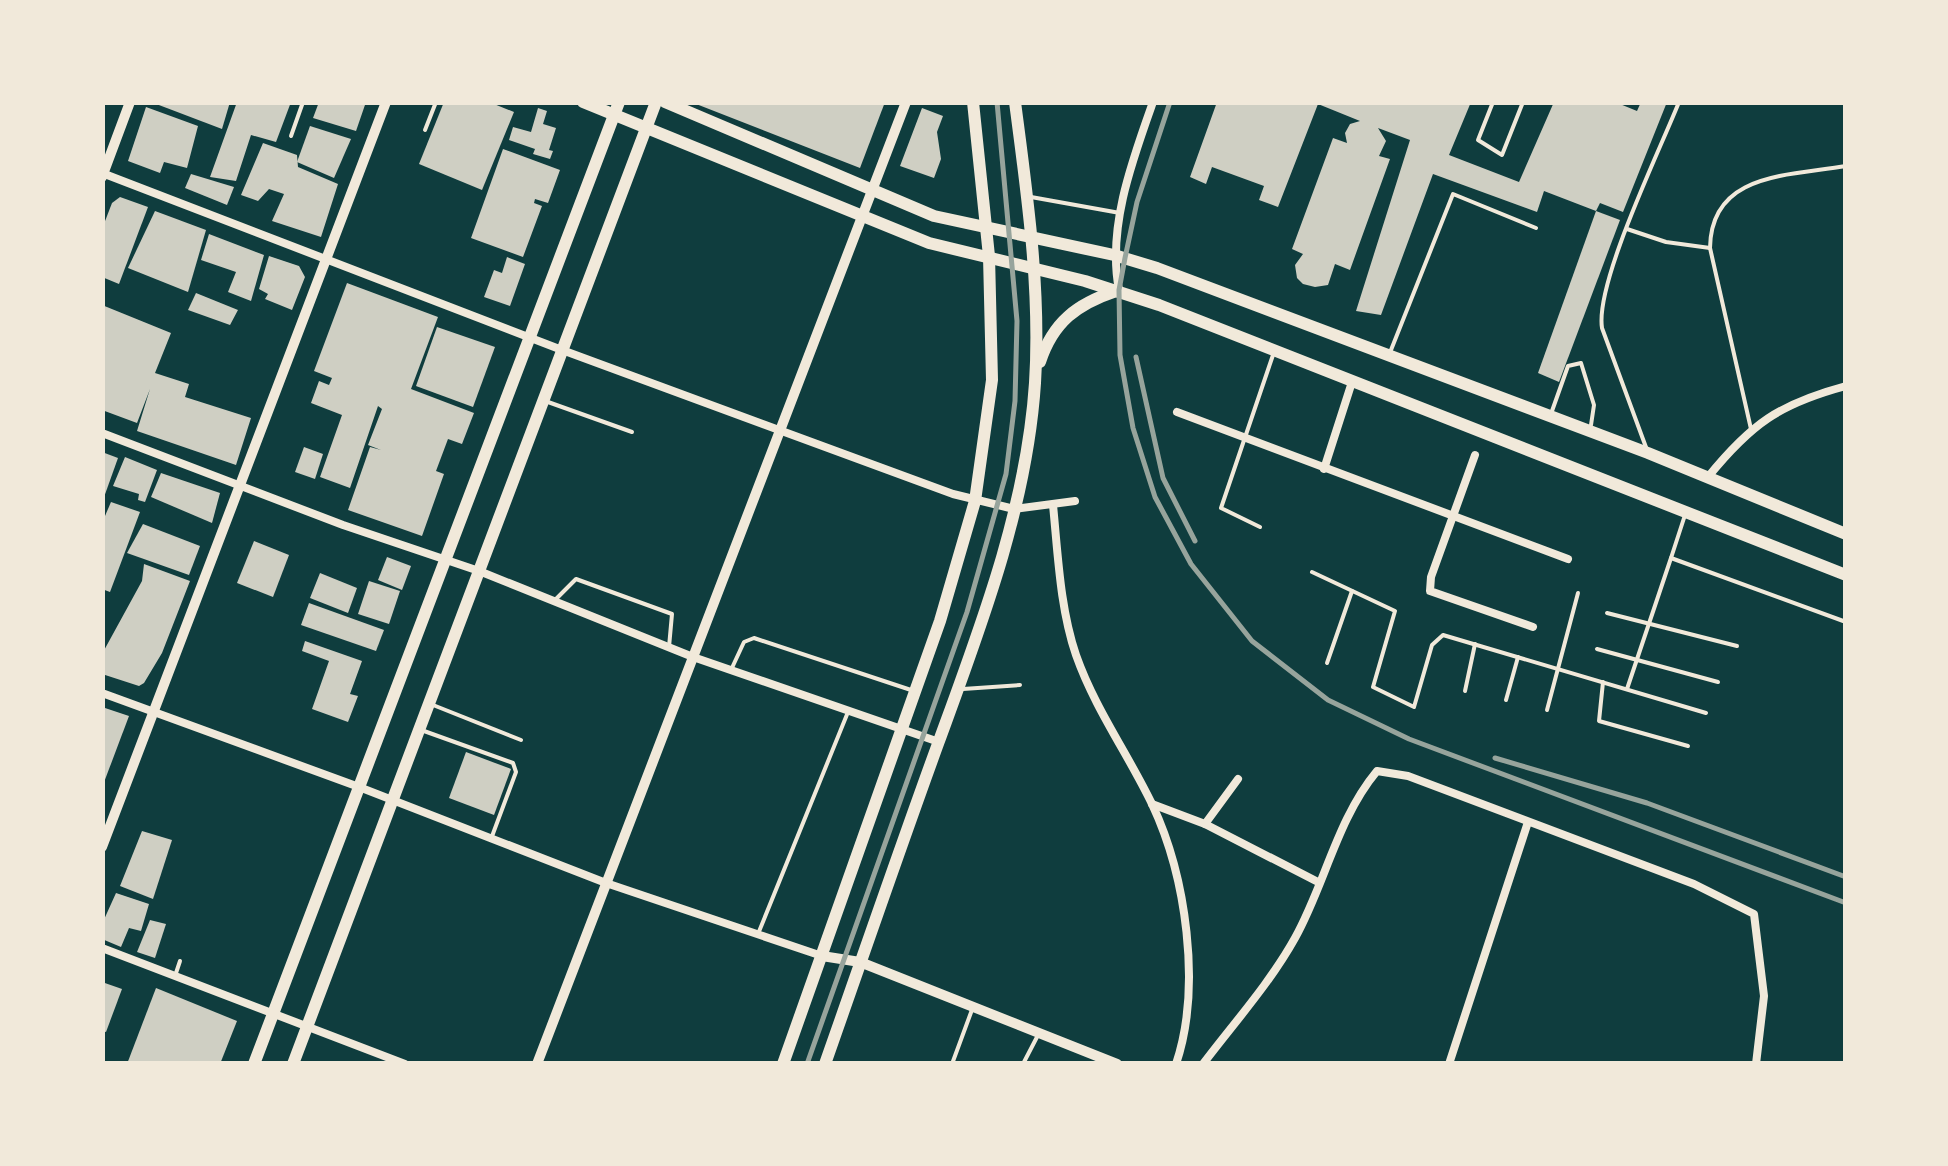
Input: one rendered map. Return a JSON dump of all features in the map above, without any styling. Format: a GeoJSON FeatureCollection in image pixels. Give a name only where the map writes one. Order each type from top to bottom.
{"type":"FeatureCollection","features":[{"type":"Feature","properties":{"kind":"main road"},"geometry":{"type":"LineString","coordinates":[[582,102],[616,109],[646,128],[928,243],[1119,290],[1846,574]]}},
{"type":"Feature","properties":{"kind":"main road"},"geometry":{"type":"LineString","coordinates":[[293,1064],[656,102]]}},
{"type":"Feature","properties":{"kind":"main road"},"geometry":{"type":"LineString","coordinates":[[665,102],[934,216],[1114,255],[1174,274],[1590,430],[1846,534]]}},
{"type":"Feature","properties":{"kind":"main road"},"geometry":{"type":"LineString","coordinates":[[783,1064],[915,692],[975,501],[992,380],[986,226],[973,102]]}},
{"type":"Feature","properties":{"kind":"main road"},"geometry":{"type":"LineString","coordinates":[[1015,102],[1033,268],[1035,384]]}},
{"type":"Feature","properties":{"kind":"main road"},"geometry":{"type":"LineString","coordinates":[[254,1064],[616,109]]}},
{"type":"Feature","properties":{"kind":"main road"},"geometry":{"type":"LineString","coordinates":[[825,1064],[958,690],[1014,509],[1045,346],[1061,320],[1089,301],[1119,290]]}},
{"type":"Feature","properties":{"kind":"street"},"geometry":{"type":"LineString","coordinates":[[130,102],[103,174],[562,350],[975,501],[1014,509],[1075,501]]}},
{"type":"Feature","properties":{"kind":"street"},"geometry":{"type":"LineString","coordinates":[[102,847],[386,102]]}},
{"type":"Feature","properties":{"kind":"street"},"geometry":{"type":"LineString","coordinates":[[537,1064],[906,102]]}},
{"type":"Feature","properties":{"kind":"street"},"geometry":{"type":"LineString","coordinates":[[1119,290],[1114,255],[1120,214],[1153,102]]}},
{"type":"Feature","properties":{"kind":"street"},"geometry":{"type":"LineString","coordinates":[[1324,469],[1352,382]]}},
{"type":"Feature","properties":{"kind":"street"},"geometry":{"type":"LineString","coordinates":[[1708,477],[1750,429],[1780,409],[1846,386]]}},
{"type":"Feature","properties":{"kind":"street"},"geometry":{"type":"LineString","coordinates":[[1176,412],[1568,559]]}},
{"type":"Feature","properties":{"kind":"street"},"geometry":{"type":"LineString","coordinates":[[102,432],[479,571],[730,670],[938,742]]}},
{"type":"Feature","properties":{"kind":"street"},"geometry":{"type":"LineString","coordinates":[[1475,455],[1431,577],[1430,591],[1532,626]]}},
{"type":"Feature","properties":{"kind":"street"},"geometry":{"type":"LineString","coordinates":[[1053,506],[1075,651],[1110,730],[1152,804],[1173,864],[1186,942],[1189,998],[1176,1064]]}},
{"type":"Feature","properties":{"kind":"street"},"geometry":{"type":"LineString","coordinates":[[102,693],[606,883],[822,956],[860,962],[1117,1064]]}},
{"type":"Feature","properties":{"kind":"street"},"geometry":{"type":"LineString","coordinates":[[1203,1064],[1297,935],[1318,882],[1363,791],[1378,770],[1408,776],[1694,884],[1754,914],[1764,996],[1756,1064]]}},
{"type":"Feature","properties":{"kind":"street"},"geometry":{"type":"LineString","coordinates":[[1205,824],[1238,779]]}},
{"type":"Feature","properties":{"kind":"street"},"geometry":{"type":"LineString","coordinates":[[1152,804],[1205,824],[1318,882]]}},
{"type":"Feature","properties":{"kind":"street"},"geometry":{"type":"LineString","coordinates":[[1449,1064],[1528,822]]}},
{"type":"Feature","properties":{"kind":"street"},"geometry":{"type":"LineString","coordinates":[[102,948],[405,1064]]}},
{"type":"Feature","properties":{"kind":"lane"},"geometry":{"type":"LineString","coordinates":[[290,136],[303,102]]}},
{"type":"Feature","properties":{"kind":"lane"},"geometry":{"type":"LineString","coordinates":[[425,130],[436,102]]}},
{"type":"Feature","properties":{"kind":"lane"},"geometry":{"type":"LineString","coordinates":[[1493,102],[1478,140],[1502,155],[1522,102]]}},
{"type":"Feature","properties":{"kind":"lane"},"geometry":{"type":"LineString","coordinates":[[1648,453],[1601,320],[1602,302],[1679,102]]}},
{"type":"Feature","properties":{"kind":"lane"},"geometry":{"type":"LineString","coordinates":[[1750,429],[1710,234],[1720,208],[1741,188],[1781,176],[1846,166]]}},
{"type":"Feature","properties":{"kind":"lane"},"geometry":{"type":"LineString","coordinates":[[1390,354],[1454,194],[1536,228]]}},
{"type":"Feature","properties":{"kind":"lane"},"geometry":{"type":"LineString","coordinates":[[1026,196],[1120,214]]}},
{"type":"Feature","properties":{"kind":"lane"},"geometry":{"type":"LineString","coordinates":[[1627,229],[1666,242],[1710,248]]}},
{"type":"Feature","properties":{"kind":"lane"},"geometry":{"type":"LineString","coordinates":[[1260,527],[1221,508],[1275,351]]}},
{"type":"Feature","properties":{"kind":"lane"},"geometry":{"type":"LineString","coordinates":[[1551,416],[1568,366],[1580,363],[1594,405],[1590,430]]}},
{"type":"Feature","properties":{"kind":"lane"},"geometry":{"type":"LineString","coordinates":[[544,401],[632,432]]}},
{"type":"Feature","properties":{"kind":"lane"},"geometry":{"type":"LineString","coordinates":[[1627,689],[1687,510]]}},
{"type":"Feature","properties":{"kind":"lane"},"geometry":{"type":"LineString","coordinates":[[1671,558],[1846,622]]}},
{"type":"Feature","properties":{"kind":"lane"},"geometry":{"type":"LineString","coordinates":[[1312,572],[1394,611],[1373,686],[1414,707],[1435,640],[1443,636],[1706,713]]}},
{"type":"Feature","properties":{"kind":"lane"},"geometry":{"type":"LineString","coordinates":[[554,601],[576,579],[672,614],[669,647]]}},
{"type":"Feature","properties":{"kind":"lane"},"geometry":{"type":"LineString","coordinates":[[1328,662],[1352,592]]}},
{"type":"Feature","properties":{"kind":"lane"},"geometry":{"type":"LineString","coordinates":[[1547,710],[1578,593]]}},
{"type":"Feature","properties":{"kind":"lane"},"geometry":{"type":"LineString","coordinates":[[1607,613],[1737,646]]}},
{"type":"Feature","properties":{"kind":"lane"},"geometry":{"type":"LineString","coordinates":[[730,670],[744,642],[754,638],[915,692]]}},
{"type":"Feature","properties":{"kind":"lane"},"geometry":{"type":"LineString","coordinates":[[1465,691],[1475,644]]}},
{"type":"Feature","properties":{"kind":"lane"},"geometry":{"type":"LineString","coordinates":[[1597,649],[1718,682]]}},
{"type":"Feature","properties":{"kind":"lane"},"geometry":{"type":"LineString","coordinates":[[1506,700],[1518,657]]}},
{"type":"Feature","properties":{"kind":"lane"},"geometry":{"type":"LineString","coordinates":[[1604,682],[1599,721],[1688,746]]}},
{"type":"Feature","properties":{"kind":"lane"},"geometry":{"type":"LineString","coordinates":[[958,690],[1020,685]]}},
{"type":"Feature","properties":{"kind":"lane"},"geometry":{"type":"LineString","coordinates":[[429,703],[520,740]]}},
{"type":"Feature","properties":{"kind":"lane"},"geometry":{"type":"LineString","coordinates":[[758,934],[848,712]]}},
{"type":"Feature","properties":{"kind":"lane"},"geometry":{"type":"LineString","coordinates":[[420,729],[513,764],[516,772],[491,839]]}},
{"type":"Feature","properties":{"kind":"lane"},"geometry":{"type":"LineString","coordinates":[[176,976],[180,962]]}},
{"type":"Feature","properties":{"kind":"lane"},"geometry":{"type":"LineString","coordinates":[[952,1064],[973,1007]]}},
{"type":"Feature","properties":{"kind":"lane"},"geometry":{"type":"LineString","coordinates":[[1023,1064],[1039,1033]]}},
{"type":"Feature","properties":{"kind":"building"},"geometry":{"type":"Polygon","coordinates":[[[151,102],[230,102],[222,129],[151,102]]]}},
{"type":"Feature","properties":{"kind":"building"},"geometry":{"type":"Polygon","coordinates":[[[237,102],[291,102],[276,142],[251,135],[236,181],[210,177],[237,102]]]}},
{"type":"Feature","properties":{"kind":"building"},"geometry":{"type":"Polygon","coordinates":[[[319,102],[366,102],[356,131],[313,118],[319,102]]]}},
{"type":"Feature","properties":{"kind":"building"},"geometry":{"type":"Polygon","coordinates":[[[444,102],[489,102],[514,112],[482,190],[419,164],[444,102]]]}},
{"type":"Feature","properties":{"kind":"building"},"geometry":{"type":"Polygon","coordinates":[[[691,102],[885,102],[860,168],[691,102]]]}},
{"type":"Feature","properties":{"kind":"building"},"geometry":{"type":"Polygon","coordinates":[[[1217,102],[1471,102],[1449,155],[1519,182],[1554,102],[1615,102],[1637,111],[1641,102],[1667,102],[1623,212],[1600,203],[1596,211],[1544,191],[1537,212],[1433,174],[1381,315],[1356,311],[1410,140],[1378,128],[1386,141],[1379,156],[1390,159],[1350,270],[1335,264],[1328,285],[1315,287],[1297,278],[1295,265],[1303,254],[1292,249],[1333,138],[1347,143],[1345,133],[1350,124],[1360,121],[1318,104],[1278,207],[1259,200],[1264,186],[1212,167],[1206,184],[1190,177],[1217,102]]]}},
{"type":"Feature","properties":{"kind":"building"},"geometry":{"type":"Polygon","coordinates":[[[146,107],[198,126],[187,168],[164,162],[160,173],[128,161],[146,107]]]}},
{"type":"Feature","properties":{"kind":"building"},"geometry":{"type":"Polygon","coordinates":[[[538,108],[547,111],[543,124],[556,128],[550,159],[509,140],[513,127],[531,132],[538,108]]]}},
{"type":"Feature","properties":{"kind":"building"},"geometry":{"type":"Polygon","coordinates":[[[922,108],[943,116],[937,132],[941,159],[934,178],[900,166],[922,108]]]}},
{"type":"Feature","properties":{"kind":"building"},"geometry":{"type":"Polygon","coordinates":[[[310,126],[351,139],[334,178],[297,162],[310,126]]]}},
{"type":"Feature","properties":{"kind":"building"},"geometry":{"type":"Polygon","coordinates":[[[263,143],[297,155],[298,167],[338,184],[321,237],[272,221],[284,194],[269,189],[258,201],[241,195],[263,143]]]}},
{"type":"Feature","properties":{"kind":"building"},"geometry":{"type":"Polygon","coordinates":[[[503,149],[560,170],[548,203],[535,199],[534,203],[542,206],[523,257],[471,238],[503,149]]]}},
{"type":"Feature","properties":{"kind":"building"},"geometry":{"type":"Polygon","coordinates":[[[191,174],[234,187],[227,205],[185,188],[191,174]]]}},
{"type":"Feature","properties":{"kind":"building"},"geometry":{"type":"Polygon","coordinates":[[[120,197],[148,207],[119,284],[102,277],[102,229],[112,203],[120,197]]]}},
{"type":"Feature","properties":{"kind":"building"},"geometry":{"type":"Polygon","coordinates":[[[155,211],[206,230],[188,292],[128,268],[155,211]]]}},
{"type":"Feature","properties":{"kind":"building"},"geometry":{"type":"Polygon","coordinates":[[[1596,211],[1620,220],[1559,382],[1538,373],[1596,211]]]}},
{"type":"Feature","properties":{"kind":"building"},"geometry":{"type":"Polygon","coordinates":[[[209,234],[264,255],[251,301],[228,292],[236,272],[201,260],[209,234]]]}},
{"type":"Feature","properties":{"kind":"building"},"geometry":{"type":"Polygon","coordinates":[[[269,256],[299,266],[305,277],[292,310],[265,299],[268,294],[259,289],[269,256]]]}},
{"type":"Feature","properties":{"kind":"building"},"geometry":{"type":"Polygon","coordinates":[[[507,257],[525,264],[510,306],[484,297],[494,270],[502,273],[507,257]]]}},
{"type":"Feature","properties":{"kind":"building"},"geometry":{"type":"Polygon","coordinates":[[[347,283],[438,317],[411,389],[474,413],[462,444],[448,439],[436,471],[444,474],[422,536],[348,510],[370,447],[381,450],[368,445],[382,409],[378,406],[350,488],[320,477],[342,415],[311,403],[319,381],[329,385],[332,378],[314,371],[347,283]]]}},
{"type":"Feature","properties":{"kind":"building"},"geometry":{"type":"Polygon","coordinates":[[[196,293],[238,310],[230,325],[188,310],[196,293]]]}},
{"type":"Feature","properties":{"kind":"building"},"geometry":{"type":"Polygon","coordinates":[[[102,305],[171,333],[155,373],[189,384],[185,397],[251,418],[236,465],[137,431],[150,389],[137,423],[102,410],[102,305]]]}},
{"type":"Feature","properties":{"kind":"building"},"geometry":{"type":"Polygon","coordinates":[[[437,327],[495,347],[473,407],[416,386],[437,327]]]}},
{"type":"Feature","properties":{"kind":"building"},"geometry":{"type":"Polygon","coordinates":[[[304,447],[323,454],[315,479],[295,472],[304,447]]]}},
{"type":"Feature","properties":{"kind":"building"},"geometry":{"type":"Polygon","coordinates":[[[102,452],[118,458],[103,500],[102,500],[102,452]]]}},
{"type":"Feature","properties":{"kind":"building"},"geometry":{"type":"Polygon","coordinates":[[[125,457],[157,470],[145,502],[138,500],[139,494],[113,486],[125,457]]]}},
{"type":"Feature","properties":{"kind":"building"},"geometry":{"type":"Polygon","coordinates":[[[161,473],[220,493],[212,523],[151,497],[161,473]]]}},
{"type":"Feature","properties":{"kind":"building"},"geometry":{"type":"Polygon","coordinates":[[[111,502],[140,512],[110,592],[102,589],[102,523],[111,502]]]}},
{"type":"Feature","properties":{"kind":"building"},"geometry":{"type":"Polygon","coordinates":[[[143,524],[200,546],[189,575],[127,553],[143,524]]]}},
{"type":"Feature","properties":{"kind":"building"},"geometry":{"type":"Polygon","coordinates":[[[254,541],[289,555],[273,597],[237,583],[254,541]]]}},
{"type":"Feature","properties":{"kind":"building"},"geometry":{"type":"Polygon","coordinates":[[[387,557],[411,566],[402,590],[378,580],[387,557]]]}},
{"type":"Feature","properties":{"kind":"building"},"geometry":{"type":"Polygon","coordinates":[[[144,564],[190,581],[162,653],[139,686],[102,674],[102,654],[142,581],[144,564]]]}},
{"type":"Feature","properties":{"kind":"building"},"geometry":{"type":"Polygon","coordinates":[[[320,573],[357,588],[348,613],[310,598],[320,573]]]}},
{"type":"Feature","properties":{"kind":"building"},"geometry":{"type":"Polygon","coordinates":[[[369,581],[400,591],[389,624],[358,614],[369,581]]]}},
{"type":"Feature","properties":{"kind":"building"},"geometry":{"type":"Polygon","coordinates":[[[309,603],[384,630],[376,651],[301,625],[309,603]]]}},
{"type":"Feature","properties":{"kind":"building"},"geometry":{"type":"Polygon","coordinates":[[[305,641],[362,661],[350,694],[358,696],[348,722],[312,709],[329,661],[302,651],[305,641]]]}},
{"type":"Feature","properties":{"kind":"building"},"geometry":{"type":"Polygon","coordinates":[[[102,707],[129,716],[103,785],[102,785],[102,707]]]}},
{"type":"Feature","properties":{"kind":"building"},"geometry":{"type":"Polygon","coordinates":[[[466,752],[511,769],[494,815],[449,798],[466,752]]]}},
{"type":"Feature","properties":{"kind":"building"},"geometry":{"type":"Polygon","coordinates":[[[142,831],[172,840],[153,899],[120,886],[142,831]]]}},
{"type":"Feature","properties":{"kind":"building"},"geometry":{"type":"Polygon","coordinates":[[[116,893],[149,904],[141,931],[129,928],[121,947],[102,939],[102,924],[116,893]]]}},
{"type":"Feature","properties":{"kind":"building"},"geometry":{"type":"Polygon","coordinates":[[[150,920],[166,924],[155,958],[137,952],[150,920]]]}},
{"type":"Feature","properties":{"kind":"building"},"geometry":{"type":"Polygon","coordinates":[[[102,982],[122,989],[106,1032],[102,1031],[102,982]]]}},
{"type":"Feature","properties":{"kind":"building"},"geometry":{"type":"Polygon","coordinates":[[[156,988],[237,1021],[220,1064],[127,1064],[156,988]]]}},
{"type":"Feature","properties":{"kind":"railway"},"geometry":{"type":"LineString","coordinates":[[807,1064],[967,612],[1006,474],[1015,401],[1017,321],[997,102]]}},
{"type":"Feature","properties":{"kind":"railway"},"geometry":{"type":"LineString","coordinates":[[1170,102],[1137,202],[1125,258],[1119,290],[1120,355],[1133,428],[1155,497],[1191,564],[1252,641],[1328,700],[1409,739],[1846,903]]}},
{"type":"Feature","properties":{"kind":"railway"},"geometry":{"type":"LineString","coordinates":[[1136,357],[1163,478],[1195,541]]}},
{"type":"Feature","properties":{"kind":"railway"},"geometry":{"type":"LineString","coordinates":[[1495,758],[1647,803],[1846,877]]}}]}
